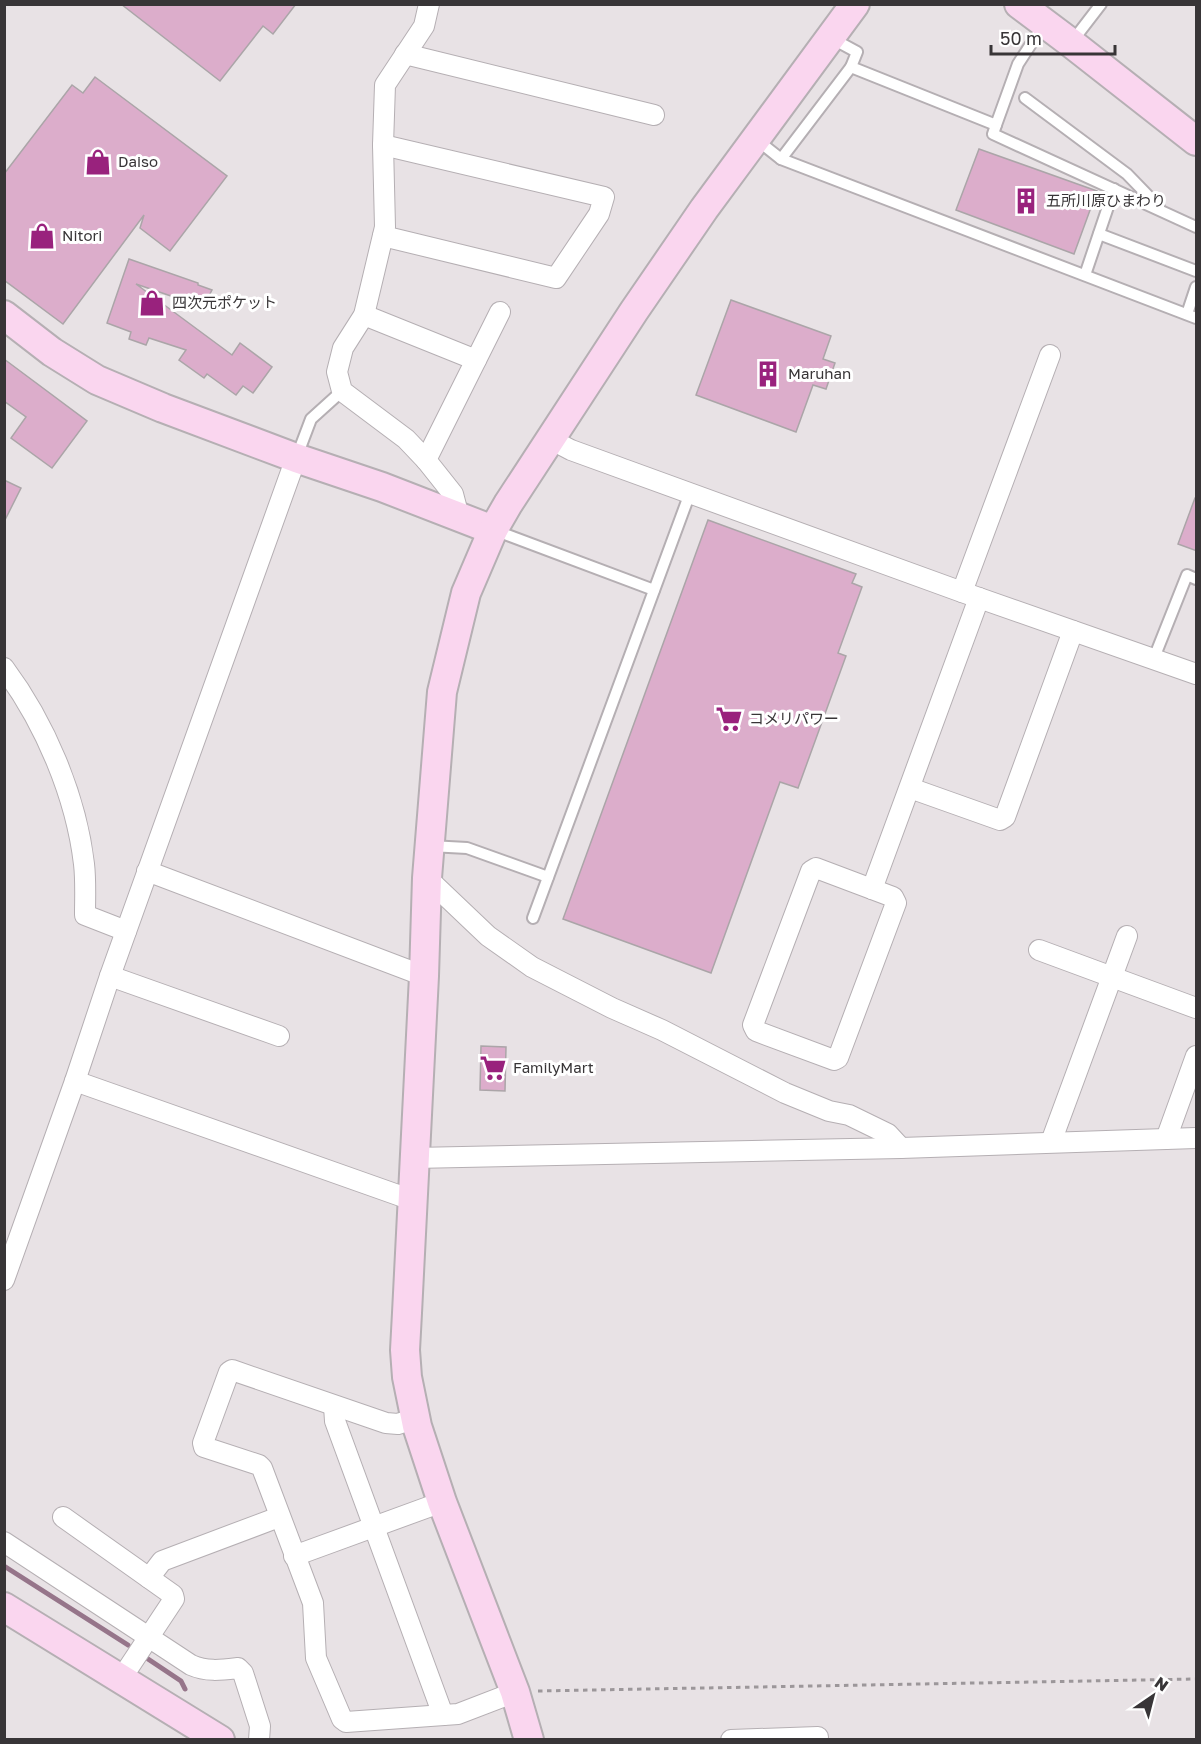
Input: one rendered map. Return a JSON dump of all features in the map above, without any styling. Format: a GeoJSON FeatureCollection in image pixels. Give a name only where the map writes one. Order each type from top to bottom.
{"type":"FeatureCollection","features":[{"type":"Feature","properties":{"kind":"street"},"geometry":{"type":"LineString","coordinates":[[429,4],[424,26],[385,85],[383,111],[385,227],[364,315],[343,348],[337,372],[342,391],[406,439],[426,460],[453,494],[459,517]]}},
{"type":"Feature","properties":{"kind":"street"},"geometry":{"type":"LineString","coordinates":[[529,1740],[515,1692],[442,1502],[416,1418],[407,1377],[405,1350],[427,878],[442,692],[466,593],[493,530],[634,311],[704,209],[855,4]]}},
{"type":"Feature","properties":{"kind":"street"},"geometry":{"type":"LineString","coordinates":[[1019,4],[1197,141]]}},
{"type":"Feature","properties":{"kind":"street"},"geometry":{"type":"LineString","coordinates":[[405,54],[654,115]]}},
{"type":"Feature","properties":{"kind":"street"},"geometry":{"type":"LineString","coordinates":[[383,145],[604,197],[599,214],[556,278],[383,236]]}},
{"type":"Feature","properties":{"kind":"street"},"geometry":{"type":"LineString","coordinates":[[426,460],[500,312]]}},
{"type":"Feature","properties":{"kind":"street"},"geometry":{"type":"LineString","coordinates":[[4,315],[52,352],[97,380],[163,408],[296,458],[382,486],[493,530]]}},
{"type":"Feature","properties":{"kind":"street"},"geometry":{"type":"LineString","coordinates":[[364,315],[476,360]]}},
{"type":"Feature","properties":{"kind":"street"},"geometry":{"type":"LineString","coordinates":[[873,890],[910,788],[1050,355]]}},
{"type":"Feature","properties":{"kind":"street"},"geometry":{"type":"LineString","coordinates":[[550,440],[571,450],[971,595],[1197,674]]}},
{"type":"Feature","properties":{"kind":"street"},"geometry":{"type":"LineString","coordinates":[[4,1280],[147,871],[296,458]]}},
{"type":"Feature","properties":{"kind":"street"},"geometry":{"type":"LineString","coordinates":[[910,788],[1000,820],[1005,817],[1073,631]]}},
{"type":"Feature","properties":{"kind":"street"},"geometry":{"type":"LineString","coordinates":[[4,668],[43,731],[61,775],[75,820],[84,865],[85,915],[126,931]]}},
{"type":"Feature","properties":{"kind":"street"},"geometry":{"type":"LineString","coordinates":[[816,868],[873,890],[893,897],[896,903],[838,1058],[834,1060],[756,1030],[753,1025],[811,871],[816,868]]}},
{"type":"Feature","properties":{"kind":"street"},"geometry":{"type":"LineString","coordinates":[[147,871],[424,976]]}},
{"type":"Feature","properties":{"kind":"street"},"geometry":{"type":"LineString","coordinates":[[427,878],[488,936],[532,967],[785,1093],[829,1111],[849,1115],[888,1134],[901,1148]]}},
{"type":"Feature","properties":{"kind":"street"},"geometry":{"type":"LineString","coordinates":[[1051,1142],[1127,936]]}},
{"type":"Feature","properties":{"kind":"street"},"geometry":{"type":"LineString","coordinates":[[1039,950],[1197,1008]]}},
{"type":"Feature","properties":{"kind":"street"},"geometry":{"type":"LineString","coordinates":[[110,976],[279,1036]]}},
{"type":"Feature","properties":{"kind":"street"},"geometry":{"type":"LineString","coordinates":[[1166,1138],[1197,1056]]}},
{"type":"Feature","properties":{"kind":"street"},"geometry":{"type":"LineString","coordinates":[[75,1081],[412,1200]]}},
{"type":"Feature","properties":{"kind":"street"},"geometry":{"type":"LineString","coordinates":[[414,1158],[901,1148],[1197,1138]]}},
{"type":"Feature","properties":{"kind":"street"},"geometry":{"type":"LineString","coordinates":[[416,1418],[398,1424],[386,1423],[232,1370],[229,1372],[203,1443],[204,1447],[262,1468],[313,1603],[316,1659],[342,1719],[346,1722],[458,1714],[515,1692]]}},
{"type":"Feature","properties":{"kind":"street"},"geometry":{"type":"LineString","coordinates":[[334,1406],[335,1421],[443,1715]]}},
{"type":"Feature","properties":{"kind":"street"},"geometry":{"type":"LineString","coordinates":[[294,1556],[442,1502]]}},
{"type":"Feature","properties":{"kind":"street"},"geometry":{"type":"LineString","coordinates":[[63,1517],[173,1595],[174,1599],[121,1679]]}},
{"type":"Feature","properties":{"kind":"street"},"geometry":{"type":"LineString","coordinates":[[149,1578],[162,1561],[279,1517]]}},
{"type":"Feature","properties":{"kind":"street"},"geometry":{"type":"LineString","coordinates":[[4,1542],[191,1665],[212,1671],[238,1668],[243,1672],[260,1726],[259,1740]]}},
{"type":"Feature","properties":{"kind":"street"},"geometry":{"type":"LineString","coordinates":[[4,1607],[220,1740]]}},
{"type":"Feature","properties":{"kind":"street"},"geometry":{"type":"LineString","coordinates":[[731,1740],[818,1737]]}},
{"type":"Feature","properties":{"kind":"lane"},"geometry":{"type":"LineString","coordinates":[[1071,43],[1101,4]]}},
{"type":"Feature","properties":{"kind":"lane"},"geometry":{"type":"LineString","coordinates":[[1044,23],[1018,64],[993,134],[1197,227]]}},
{"type":"Feature","properties":{"kind":"lane"},"geometry":{"type":"LineString","coordinates":[[781,159],[851,67],[856,52],[831,38]]}},
{"type":"Feature","properties":{"kind":"lane"},"geometry":{"type":"LineString","coordinates":[[851,67],[996,125]]}},
{"type":"Feature","properties":{"kind":"lane"},"geometry":{"type":"LineString","coordinates":[[1025,98],[1127,174],[1165,213]]}},
{"type":"Feature","properties":{"kind":"lane"},"geometry":{"type":"LineString","coordinates":[[757,140],[781,159],[1192,316],[1197,287]]}},
{"type":"Feature","properties":{"kind":"lane"},"geometry":{"type":"LineString","coordinates":[[1084,275],[1114,189]]}},
{"type":"Feature","properties":{"kind":"lane"},"geometry":{"type":"LineString","coordinates":[[1099,234],[1197,271]]}},
{"type":"Feature","properties":{"kind":"lane"},"geometry":{"type":"LineString","coordinates":[[296,458],[311,419],[342,391]]}},
{"type":"Feature","properties":{"kind":"lane"},"geometry":{"type":"LineString","coordinates":[[532,918],[690,493]]}},
{"type":"Feature","properties":{"kind":"lane"},"geometry":{"type":"LineString","coordinates":[[493,530],[654,590]]}},
{"type":"Feature","properties":{"kind":"lane"},"geometry":{"type":"LineString","coordinates":[[1154,658],[1187,575],[1197,579]]}},
{"type":"Feature","properties":{"kind":"lane"},"geometry":{"type":"LineString","coordinates":[[429,846],[467,848],[548,877]]}},
{"type":"Feature","properties":{"kind":"path"},"geometry":{"type":"LineString","coordinates":[[515,1692],[1197,1678]]}},
{"type":"Feature","properties":{"kind":"building"},"geometry":{"type":"Polygon","coordinates":[[[121,4],[296,4],[273,34],[263,26],[220,81],[121,4]]]}},
{"type":"Feature","properties":{"kind":"building"},"geometry":{"type":"Polygon","coordinates":[[[95,77],[227,176],[170,251],[140,228],[144,215],[63,324],[4,280],[4,174],[72,85],[83,93],[95,77]]]}},
{"type":"Feature","properties":{"kind":"building","name":"五所川原ひまわり"},"geometry":{"type":"Polygon","coordinates":[[[979,149],[1097,191],[1074,254],[956,210],[979,149]]]}},
{"type":"Feature","properties":{"kind":"building"},"geometry":{"type":"Polygon","coordinates":[[[129,259],[212,290],[203,307],[136,284],[232,355],[240,343],[272,367],[253,393],[243,386],[236,395],[207,374],[204,378],[179,360],[186,350],[149,338],[146,345],[129,339],[131,332],[107,323],[129,259]]]}},
{"type":"Feature","properties":{"kind":"building","name":"Maruhan"},"geometry":{"type":"Polygon","coordinates":[[[731,300],[831,336],[823,359],[835,363],[826,389],[813,385],[796,432],[696,395],[731,300]]]}},
{"type":"Feature","properties":{"kind":"building"},"geometry":{"type":"Polygon","coordinates":[[[4,359],[87,421],[52,468],[11,438],[26,417],[4,401],[4,359]]]}},
{"type":"Feature","properties":{"kind":"building"},"geometry":{"type":"Polygon","coordinates":[[[4,480],[21,488],[4,522],[4,480]]]}},
{"type":"Feature","properties":{"kind":"building"},"geometry":{"type":"Polygon","coordinates":[[[1195,498],[1197,498],[1197,551],[1178,544],[1195,498]]]}},
{"type":"Feature","properties":{"kind":"building","name":"コメリパワー"},"geometry":{"type":"Polygon","coordinates":[[[708,520],[856,574],[852,583],[862,587],[838,653],[846,656],[798,788],[780,782],[711,973],[563,919],[708,520]]]}},
{"type":"Feature","properties":{"kind":"building","name":"FamilyMart"},"geometry":{"type":"Polygon","coordinates":[[[481,1046],[506,1047],[505,1091],[480,1090],[481,1046]]]}},
{"type":"Feature","properties":{"kind":"waterway"},"geometry":{"type":"LineString","coordinates":[[4,1566],[128,1645]]}},
{"type":"Feature","properties":{"kind":"waterway"},"geometry":{"type":"LineString","coordinates":[[148,1659],[181,1681],[185,1689]]}},
{"type":"Feature","properties":{"kind":"place","name":"Daiso"},"geometry":{"type":"Point","coordinates":[98,162]}},
{"type":"Feature","properties":{"kind":"place","name":"五所川原ひまわり"},"geometry":{"type":"Point","coordinates":[1026,201]}},
{"type":"Feature","properties":{"kind":"place","name":"Nitori"},"geometry":{"type":"Point","coordinates":[42,236]}},
{"type":"Feature","properties":{"kind":"place","name":"四次元ポケット"},"geometry":{"type":"Point","coordinates":[152,303]}},
{"type":"Feature","properties":{"kind":"place","name":"Maruhan"},"geometry":{"type":"Point","coordinates":[768,374]}},
{"type":"Feature","properties":{"kind":"place","name":"コメリパワー"},"geometry":{"type":"Point","coordinates":[729,719]}},
{"type":"Feature","properties":{"kind":"place","name":"FamilyMart"},"geometry":{"type":"Point","coordinates":[493,1068]}}]}
